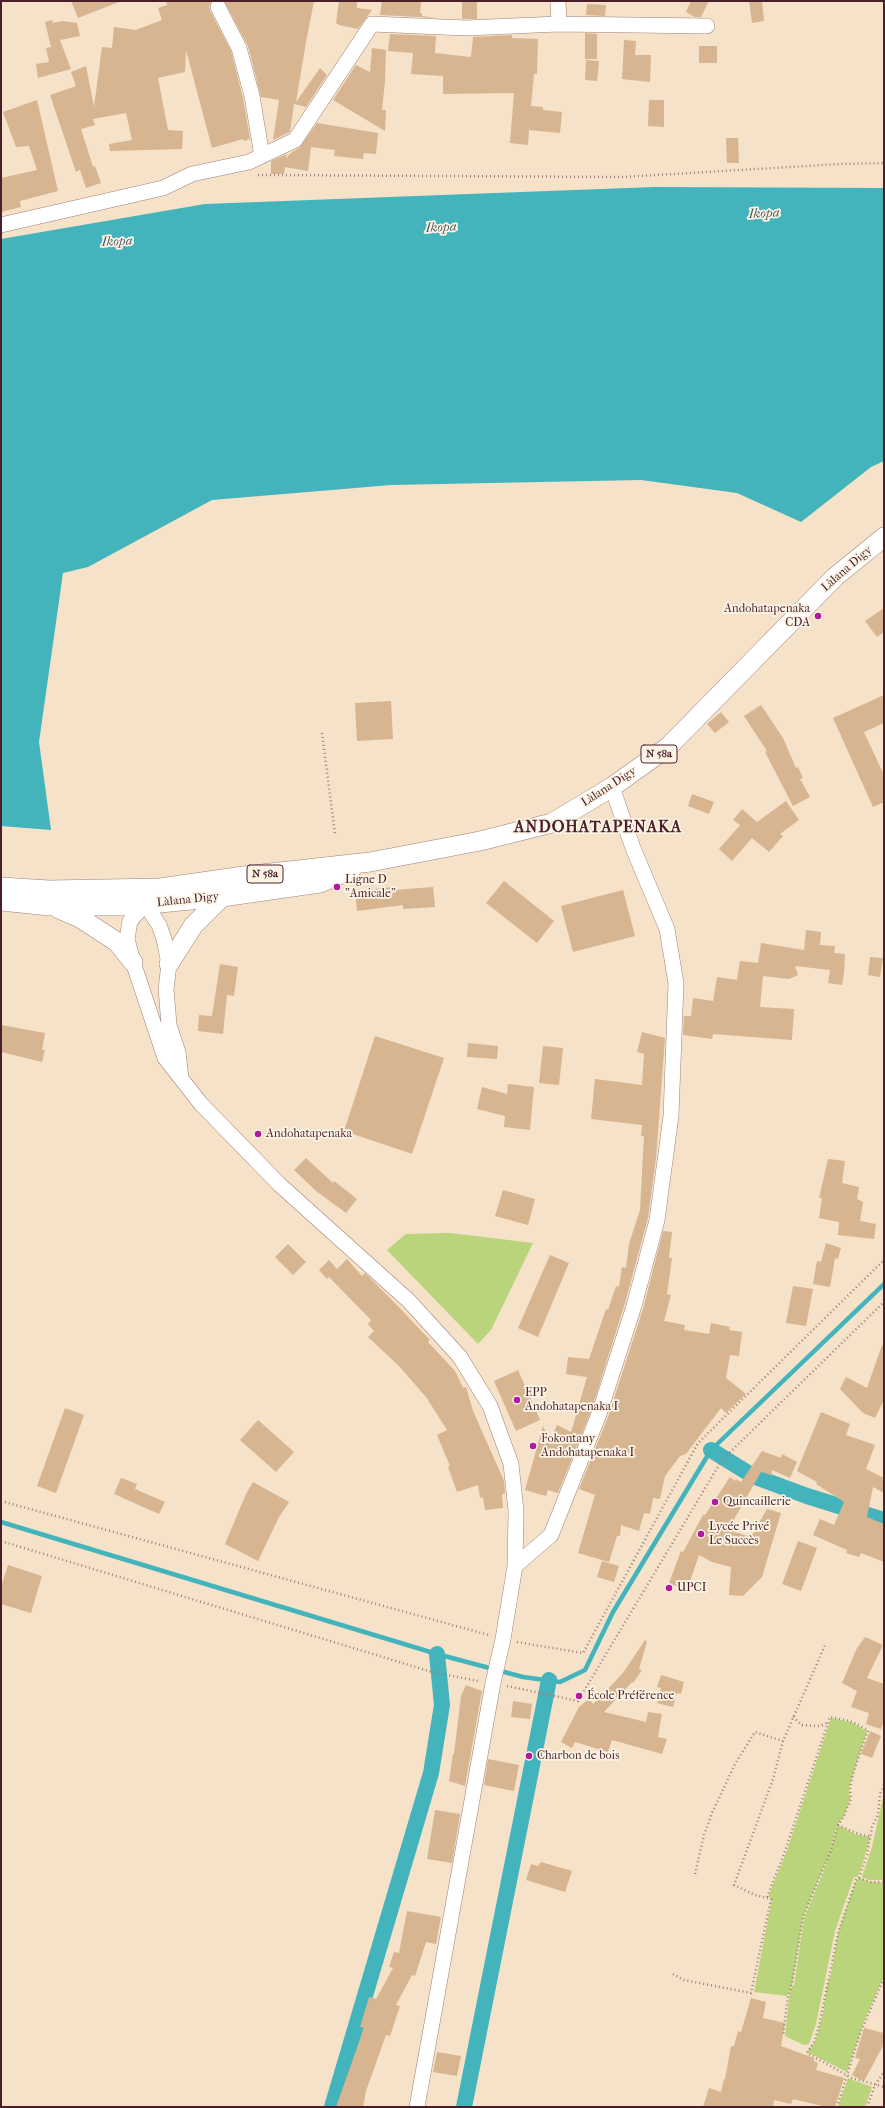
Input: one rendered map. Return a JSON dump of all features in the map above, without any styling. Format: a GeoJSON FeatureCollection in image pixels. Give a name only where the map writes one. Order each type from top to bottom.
{"type":"FeatureCollection","features":[{"type":"Feature","properties":{"kind":"main road","name":"Làlana Digy"},"geometry":{"type":"LineString","coordinates":[[1,887],[49,890],[129,890],[160,888],[244,876],[370,862],[480,841],[552,824],[612,787],[668,747],[835,576],[884,537]]}},
{"type":"Feature","properties":{"kind":"main road","name":"Làlana Digy"},"geometry":{"type":"LineString","coordinates":[[1,901],[50,906],[146,905],[222,897],[320,883],[370,862]]}},
{"type":"Feature","properties":{"kind":"main road"},"geometry":{"type":"LineString","coordinates":[[169,964],[193,926],[222,897]]}},
{"type":"Feature","properties":{"kind":"main road"},"geometry":{"type":"LineString","coordinates":[[50,906],[80,918],[101,931],[117,942],[133,962]]}},
{"type":"Feature","properties":{"kind":"street"},"geometry":{"type":"LineString","coordinates":[[558,1],[559,24]]}},
{"type":"Feature","properties":{"kind":"street"},"geometry":{"type":"LineString","coordinates":[[218,7],[239,48],[252,96],[262,156]]}},
{"type":"Feature","properties":{"kind":"street"},"geometry":{"type":"LineString","coordinates":[[1,225],[163,188],[192,174],[249,162],[295,140],[372,24],[466,28],[559,24],[707,26]]}},
{"type":"Feature","properties":{"kind":"street"},"geometry":{"type":"LineString","coordinates":[[515,1566],[551,1534],[599,1414],[634,1306],[657,1220],[671,1116],[676,983],[667,929],[633,848],[612,787]]}},
{"type":"Feature","properties":{"kind":"street"},"geometry":{"type":"LineString","coordinates":[[160,888],[130,921],[127,939],[164,1058],[201,1104],[280,1185],[409,1301],[460,1357],[490,1406],[511,1464],[516,1511],[515,1566],[502,1645],[493,1683],[417,2107]]}},
{"type":"Feature","properties":{"kind":"street"},"geometry":{"type":"LineString","coordinates":[[129,890],[146,905],[159,925],[164,939],[169,964],[166,989],[169,1025],[178,1052],[181,1078]]}},
{"type":"Feature","properties":{"kind":"path"},"geometry":{"type":"LineString","coordinates":[[256,174],[623,177],[840,164],[884,164]]}},
{"type":"Feature","properties":{"kind":"path"},"geometry":{"type":"LineString","coordinates":[[322,733],[335,834]]}},
{"type":"Feature","properties":{"kind":"path"},"geometry":{"type":"LineString","coordinates":[[1,1501],[502,1645],[583,1653],[698,1443],[884,1260]]}},
{"type":"Feature","properties":{"kind":"path"},"geometry":{"type":"LineString","coordinates":[[1,1541],[432,1672],[578,1701],[722,1460],[884,1302]]}},
{"type":"Feature","properties":{"kind":"path"},"geometry":{"type":"LineString","coordinates":[[673,1974],[684,1980],[751,1992],[771,1899],[755,1895],[734,1885],[773,1779],[783,1741],[826,1643]]}},
{"type":"Feature","properties":{"kind":"path"},"geometry":{"type":"LineString","coordinates":[[793,1717],[802,1725],[820,1726],[827,1723]]}},
{"type":"Feature","properties":{"kind":"path"},"geometry":{"type":"LineString","coordinates":[[767,1897],[784,1854],[808,1781],[821,1748],[827,1723],[830,1717],[850,1721],[868,1730],[853,1774],[850,1789],[851,1800],[838,1825],[831,1850],[803,1917],[792,1984],[788,1996],[783,2036]]}},
{"type":"Feature","properties":{"kind":"path"},"geometry":{"type":"LineString","coordinates":[[695,1874],[704,1835],[712,1813],[735,1764],[755,1732],[783,1741]]}},
{"type":"Feature","properties":{"kind":"path"},"geometry":{"type":"LineString","coordinates":[[884,1785],[880,1794],[878,1815],[872,1827],[871,1837],[859,1878],[856,1880],[838,1933],[819,2026],[814,2042],[807,2052],[848,2074],[852,2078],[884,2087]]}},
{"type":"Feature","properties":{"kind":"path"},"geometry":{"type":"LineString","coordinates":[[838,1825],[856,1833],[871,1837]]}},
{"type":"Feature","properties":{"kind":"path"},"geometry":{"type":"LineString","coordinates":[[859,1878],[870,1882],[884,1882]]}},
{"type":"Feature","properties":{"kind":"path"},"geometry":{"type":"LineString","coordinates":[[837,2107],[860,2034],[884,1978]]}},
{"type":"Feature","properties":{"kind":"path"},"geometry":{"type":"LineString","coordinates":[[867,2107],[875,2085],[884,2072]]}},
{"type":"Feature","properties":{"kind":"green space"},"geometry":{"type":"Polygon","coordinates":[[[450,1233],[533,1243],[491,1330],[478,1344],[387,1250],[406,1234],[450,1233]]]}},
{"type":"Feature","properties":{"kind":"green space"},"geometry":{"type":"Polygon","coordinates":[[[831,1718],[851,1722],[867,1731],[849,1789],[850,1799],[844,1816],[837,1825],[827,1859],[803,1917],[792,1985],[787,1996],[754,1992],[772,1898],[768,1897],[786,1853],[831,1718]]]}},
{"type":"Feature","properties":{"kind":"green space"},"geometry":{"type":"Polygon","coordinates":[[[884,1793],[884,1880],[870,1880],[862,1877],[872,1847],[884,1793]]]}},
{"type":"Feature","properties":{"kind":"green space"},"geometry":{"type":"Polygon","coordinates":[[[838,1825],[855,1834],[870,1837],[860,1872],[857,1877],[854,1877],[835,1931],[816,2024],[809,2044],[804,2045],[785,2036],[790,1990],[794,1985],[804,1918],[823,1873],[838,1825]]]}},
{"type":"Feature","properties":{"kind":"green space"},"geometry":{"type":"Polygon","coordinates":[[[859,1878],[870,1882],[884,1883],[884,1976],[864,2022],[847,2072],[807,2052],[815,2042],[823,2013],[827,1985],[831,1974],[838,1933],[855,1883],[859,1878]]]}},
{"type":"Feature","properties":{"kind":"green space"},"geometry":{"type":"Polygon","coordinates":[[[848,2078],[872,2087],[865,2107],[838,2107],[848,2078]]]}},
{"type":"Feature","properties":{"kind":"water","name":"Ikopa"},"geometry":{"type":"Polygon","coordinates":[[[654,187],[884,188],[884,461],[871,467],[801,522],[737,493],[641,480],[391,485],[212,500],[88,567],[63,573],[39,742],[51,830],[1,826],[1,239],[205,204],[654,187]]]}},
{"type":"Feature","properties":{"kind":"building"},"geometry":{"type":"Polygon","coordinates":[[[71,1],[119,1],[119,2],[78,18],[71,1]]]}},
{"type":"Feature","properties":{"kind":"building"},"geometry":{"type":"Polygon","coordinates":[[[166,1],[212,1],[209,6],[210,11],[231,51],[243,98],[250,139],[244,141],[243,139],[212,148],[186,50],[185,72],[158,78],[168,130],[183,131],[182,149],[110,151],[109,144],[132,140],[126,113],[93,119],[95,125],[81,129],[93,167],[95,166],[101,183],[86,188],[80,170],[76,172],[50,95],[76,86],[71,72],[86,66],[94,107],[102,47],[112,48],[114,27],[136,30],[162,20],[158,8],[167,5],[166,1]]]}},
{"type":"Feature","properties":{"kind":"building"},"geometry":{"type":"Polygon","coordinates":[[[224,1],[314,1],[296,102],[320,68],[327,75],[306,107],[294,104],[290,132],[273,140],[279,100],[261,97],[248,46],[224,1]]]}},
{"type":"Feature","properties":{"kind":"building"},"geometry":{"type":"Polygon","coordinates":[[[339,1],[357,1],[357,8],[372,10],[358,29],[339,25],[336,23],[339,1]]]}},
{"type":"Feature","properties":{"kind":"building"},"geometry":{"type":"Polygon","coordinates":[[[382,1],[421,1],[420,13],[422,13],[422,16],[438,18],[380,15],[382,1]]]}},
{"type":"Feature","properties":{"kind":"building"},"geometry":{"type":"Polygon","coordinates":[[[691,1],[709,1],[701,17],[695,17],[686,12],[691,1]]]}},
{"type":"Feature","properties":{"kind":"building"},"geometry":{"type":"Polygon","coordinates":[[[749,1],[762,1],[764,21],[752,23],[749,1]]]}},
{"type":"Feature","properties":{"kind":"building"},"geometry":{"type":"Polygon","coordinates":[[[462,2],[477,2],[477,19],[462,19],[462,2]]]}},
{"type":"Feature","properties":{"kind":"building"},"geometry":{"type":"Polygon","coordinates":[[[587,4],[606,5],[605,16],[586,15],[587,4]]]}},
{"type":"Feature","properties":{"kind":"building"},"geometry":{"type":"Polygon","coordinates":[[[52,20],[53,23],[62,21],[77,23],[80,36],[60,40],[71,69],[38,78],[36,64],[49,62],[46,48],[51,47],[45,22],[52,20]]]}},
{"type":"Feature","properties":{"kind":"building"},"geometry":{"type":"Polygon","coordinates":[[[585,33],[597,34],[597,59],[585,59],[585,33]]]}},
{"type":"Feature","properties":{"kind":"building"},"geometry":{"type":"Polygon","coordinates":[[[390,34],[436,36],[435,53],[471,57],[473,37],[512,35],[512,38],[538,39],[537,74],[534,74],[531,106],[543,107],[543,110],[562,112],[560,133],[529,130],[528,145],[510,143],[514,93],[443,94],[443,76],[411,74],[413,53],[388,51],[390,34]]]}},
{"type":"Feature","properties":{"kind":"building"},"geometry":{"type":"Polygon","coordinates":[[[624,40],[636,41],[635,55],[651,55],[650,82],[622,79],[624,40]]]}},
{"type":"Feature","properties":{"kind":"building"},"geometry":{"type":"Polygon","coordinates":[[[699,46],[717,46],[717,63],[699,63],[699,46]]]}},
{"type":"Feature","properties":{"kind":"building"},"geometry":{"type":"Polygon","coordinates":[[[372,48],[386,50],[382,110],[386,110],[385,131],[333,100],[356,65],[370,72],[372,48]]]}},
{"type":"Feature","properties":{"kind":"building"},"geometry":{"type":"Polygon","coordinates":[[[586,60],[599,61],[597,81],[585,80],[586,60]]]}},
{"type":"Feature","properties":{"kind":"building"},"geometry":{"type":"Polygon","coordinates":[[[37,100],[58,191],[20,201],[21,207],[1,212],[1,178],[37,170],[29,146],[16,147],[3,112],[37,100]]]}},
{"type":"Feature","properties":{"kind":"building"},"geometry":{"type":"Polygon","coordinates":[[[649,100],[664,100],[664,127],[648,126],[649,100]]]}},
{"type":"Feature","properties":{"kind":"building"},"geometry":{"type":"Polygon","coordinates":[[[317,123],[378,133],[376,154],[364,153],[363,159],[334,156],[335,150],[311,147],[308,171],[285,167],[284,174],[271,174],[271,161],[287,154],[286,158],[299,148],[317,123]]]}},
{"type":"Feature","properties":{"kind":"building"},"geometry":{"type":"Polygon","coordinates":[[[726,138],[738,138],[739,163],[727,163],[726,138]]]}},
{"type":"Feature","properties":{"kind":"building"},"geometry":{"type":"Polygon","coordinates":[[[884,608],[884,632],[877,637],[865,621],[884,608]]]}},
{"type":"Feature","properties":{"kind":"building"},"geometry":{"type":"Polygon","coordinates":[[[884,695],[884,723],[864,732],[884,775],[884,802],[873,807],[833,718],[884,695]]]}},
{"type":"Feature","properties":{"kind":"building"},"geometry":{"type":"Polygon","coordinates":[[[391,701],[393,739],[357,741],[355,703],[391,701]]]}},
{"type":"Feature","properties":{"kind":"building"},"geometry":{"type":"Polygon","coordinates":[[[761,705],[783,738],[796,768],[798,767],[803,778],[800,779],[810,797],[793,806],[765,752],[767,751],[744,716],[761,705]]]}},
{"type":"Feature","properties":{"kind":"building"},"geometry":{"type":"Polygon","coordinates":[[[721,712],[729,722],[715,733],[707,724],[721,712]]]}},
{"type":"Feature","properties":{"kind":"building"},"geometry":{"type":"Polygon","coordinates":[[[692,794],[714,802],[709,814],[688,806],[692,794]]]}},
{"type":"Feature","properties":{"kind":"building"},"geometry":{"type":"Polygon","coordinates":[[[786,801],[799,820],[780,834],[783,836],[769,852],[752,838],[732,861],[719,849],[740,825],[733,820],[742,809],[757,822],[786,801]]]}},
{"type":"Feature","properties":{"kind":"building"},"geometry":{"type":"Polygon","coordinates":[[[504,881],[554,921],[537,943],[486,903],[504,881]]]}},
{"type":"Feature","properties":{"kind":"building"},"geometry":{"type":"Polygon","coordinates":[[[393,887],[393,890],[433,887],[435,907],[403,909],[403,905],[357,911],[355,891],[393,887]]]}},
{"type":"Feature","properties":{"kind":"building"},"geometry":{"type":"Polygon","coordinates":[[[623,890],[635,936],[573,952],[561,906],[623,890]]]}},
{"type":"Feature","properties":{"kind":"building"},"geometry":{"type":"Polygon","coordinates":[[[806,930],[821,932],[820,945],[835,946],[834,953],[845,954],[844,974],[842,985],[828,983],[830,970],[795,966],[798,975],[789,979],[763,976],[760,1007],[794,1009],[792,1040],[713,1034],[712,1039],[683,1035],[684,1016],[691,1016],[693,998],[713,1001],[717,977],[737,980],[740,961],[758,963],[761,943],[804,950],[806,930]]]}},
{"type":"Feature","properties":{"kind":"building"},"geometry":{"type":"Polygon","coordinates":[[[870,957],[883,958],[880,977],[868,975],[870,957]]]}},
{"type":"Feature","properties":{"kind":"building"},"geometry":{"type":"Polygon","coordinates":[[[220,964],[238,967],[234,996],[227,995],[223,1034],[198,1031],[199,1015],[212,1016],[220,964]]]}},
{"type":"Feature","properties":{"kind":"building"},"geometry":{"type":"Polygon","coordinates":[[[1,1025],[45,1033],[42,1050],[45,1050],[42,1062],[1,1052],[1,1025]]]}},
{"type":"Feature","properties":{"kind":"building"},"geometry":{"type":"Polygon","coordinates":[[[642,1032],[665,1038],[656,1158],[648,1218],[625,1303],[591,1411],[558,1493],[548,1490],[546,1496],[525,1490],[543,1426],[550,1441],[557,1425],[571,1432],[587,1377],[566,1374],[568,1357],[589,1359],[606,1309],[608,1310],[616,1286],[619,1287],[622,1267],[626,1268],[629,1244],[640,1210],[644,1136],[641,1136],[642,1125],[591,1119],[595,1079],[642,1085],[644,1054],[637,1052],[642,1032]]]}},
{"type":"Feature","properties":{"kind":"building"},"geometry":{"type":"Polygon","coordinates":[[[375,1036],[444,1058],[412,1154],[344,1131],[375,1036]]]}},
{"type":"Feature","properties":{"kind":"building"},"geometry":{"type":"Polygon","coordinates":[[[468,1043],[498,1046],[497,1059],[467,1057],[468,1043]]]}},
{"type":"Feature","properties":{"kind":"building"},"geometry":{"type":"Polygon","coordinates":[[[543,1046],[563,1048],[559,1085],[539,1083],[543,1046]]]}},
{"type":"Feature","properties":{"kind":"building"},"geometry":{"type":"Polygon","coordinates":[[[508,1084],[534,1087],[530,1130],[504,1127],[505,1116],[477,1109],[482,1087],[507,1094],[508,1084]]]}},
{"type":"Feature","properties":{"kind":"building"},"geometry":{"type":"Polygon","coordinates":[[[306,1158],[333,1183],[334,1181],[357,1199],[346,1213],[316,1191],[294,1170],[306,1158]]]}},
{"type":"Feature","properties":{"kind":"building"},"geometry":{"type":"Polygon","coordinates":[[[828,1159],[845,1161],[842,1183],[859,1187],[857,1199],[863,1202],[860,1221],[876,1224],[874,1239],[838,1235],[839,1222],[819,1218],[822,1198],[819,1198],[828,1159]]]}},
{"type":"Feature","properties":{"kind":"building"},"geometry":{"type":"Polygon","coordinates":[[[503,1190],[535,1199],[528,1225],[495,1216],[503,1190]]]}},
{"type":"Feature","properties":{"kind":"building"},"geometry":{"type":"Polygon","coordinates":[[[663,1231],[672,1232],[669,1258],[672,1258],[667,1294],[671,1295],[664,1321],[685,1325],[684,1330],[709,1334],[711,1323],[730,1327],[729,1330],[742,1332],[739,1356],[730,1355],[726,1378],[746,1394],[726,1413],[721,1408],[686,1454],[680,1456],[665,1476],[660,1499],[653,1498],[650,1514],[644,1513],[639,1531],[621,1525],[620,1536],[617,1536],[609,1562],[578,1553],[595,1495],[579,1489],[608,1417],[643,1309],[663,1231]]]}},
{"type":"Feature","properties":{"kind":"building"},"geometry":{"type":"Polygon","coordinates":[[[826,1243],[841,1248],[838,1259],[835,1258],[830,1287],[813,1284],[817,1261],[821,1262],[826,1243]]]}},
{"type":"Feature","properties":{"kind":"building"},"geometry":{"type":"Polygon","coordinates":[[[288,1244],[306,1262],[293,1275],[275,1257],[288,1244]]]}},
{"type":"Feature","properties":{"kind":"building"},"geometry":{"type":"Polygon","coordinates":[[[550,1255],[569,1263],[538,1337],[518,1328],[550,1255]]]}},
{"type":"Feature","properties":{"kind":"building"},"geometry":{"type":"Polygon","coordinates":[[[347,1259],[362,1276],[365,1273],[430,1340],[428,1342],[455,1371],[463,1388],[466,1387],[473,1411],[504,1481],[505,1494],[502,1494],[503,1508],[485,1510],[483,1497],[480,1498],[478,1485],[457,1492],[448,1467],[450,1466],[437,1435],[447,1430],[426,1397],[399,1366],[368,1337],[374,1331],[368,1324],[371,1320],[329,1277],[327,1279],[319,1270],[329,1260],[337,1269],[347,1259]]]}},
{"type":"Feature","properties":{"kind":"building"},"geometry":{"type":"Polygon","coordinates":[[[793,1286],[813,1289],[806,1326],[786,1323],[793,1286]]]}},
{"type":"Feature","properties":{"kind":"building"},"geometry":{"type":"Polygon","coordinates":[[[882,1345],[884,1346],[884,1400],[875,1418],[863,1413],[840,1389],[846,1377],[867,1388],[882,1345]]]}},
{"type":"Feature","properties":{"kind":"building","name":"EPP Andohatapenaka I"},"geometry":{"type":"Polygon","coordinates":[[[518,1370],[540,1420],[516,1431],[494,1381],[518,1370]]]}},
{"type":"Feature","properties":{"kind":"building"},"geometry":{"type":"Polygon","coordinates":[[[65,1408],[84,1415],[56,1493],[37,1486],[65,1408]]]}},
{"type":"Feature","properties":{"kind":"building"},"geometry":{"type":"Polygon","coordinates":[[[821,1412],[850,1424],[846,1435],[875,1445],[866,1469],[884,1478],[884,1493],[873,1487],[867,1517],[884,1524],[884,1562],[861,1553],[859,1557],[846,1553],[847,1550],[813,1535],[820,1519],[834,1525],[844,1502],[816,1484],[817,1482],[797,1471],[821,1412]]]}},
{"type":"Feature","properties":{"kind":"building"},"geometry":{"type":"Polygon","coordinates":[[[258,1420],[294,1452],[276,1472],[240,1440],[258,1420]]]}},
{"type":"Feature","properties":{"kind":"building"},"geometry":{"type":"Polygon","coordinates":[[[762,1451],[781,1458],[782,1454],[797,1462],[790,1478],[772,1470],[771,1475],[761,1472],[728,1530],[751,1537],[767,1509],[781,1513],[762,1577],[743,1596],[729,1595],[731,1567],[712,1562],[699,1555],[687,1590],[669,1583],[681,1551],[683,1552],[703,1515],[705,1515],[730,1477],[735,1481],[736,1479],[741,1482],[762,1451]]]}},
{"type":"Feature","properties":{"kind":"building"},"geometry":{"type":"Polygon","coordinates":[[[121,1478],[137,1484],[135,1489],[165,1502],[159,1514],[114,1494],[121,1478]]]}},
{"type":"Feature","properties":{"kind":"building"},"geometry":{"type":"Polygon","coordinates":[[[253,1482],[289,1502],[279,1517],[258,1561],[225,1544],[246,1494],[253,1482]]]}},
{"type":"Feature","properties":{"kind":"building"},"geometry":{"type":"Polygon","coordinates":[[[798,1541],[817,1548],[801,1591],[782,1584],[798,1541]]]}},
{"type":"Feature","properties":{"kind":"building"},"geometry":{"type":"Polygon","coordinates":[[[602,1561],[619,1566],[614,1582],[597,1577],[602,1561]]]}},
{"type":"Feature","properties":{"kind":"building"},"geometry":{"type":"Polygon","coordinates":[[[8,1565],[42,1576],[31,1613],[1,1604],[1,1587],[8,1565]]]}},
{"type":"Feature","properties":{"kind":"building"},"geometry":{"type":"Polygon","coordinates":[[[865,1637],[883,1645],[867,1678],[884,1684],[884,1721],[881,1729],[866,1724],[869,1713],[851,1707],[857,1691],[842,1683],[857,1648],[865,1637]]]}},
{"type":"Feature","properties":{"kind":"building"},"geometry":{"type":"Polygon","coordinates":[[[645,1640],[647,1642],[639,1669],[642,1670],[633,1683],[632,1682],[604,1712],[646,1722],[648,1712],[662,1714],[658,1737],[667,1739],[662,1754],[612,1740],[608,1752],[575,1742],[572,1748],[561,1742],[579,1707],[589,1699],[593,1704],[606,1691],[623,1673],[645,1640]]]}},
{"type":"Feature","properties":{"kind":"building"},"geometry":{"type":"Polygon","coordinates":[[[661,1675],[684,1682],[681,1694],[677,1693],[673,1707],[657,1703],[661,1688],[657,1687],[661,1675]]]}},
{"type":"Feature","properties":{"kind":"building"},"geometry":{"type":"Polygon","coordinates":[[[466,1685],[482,1691],[465,1786],[449,1781],[461,1696],[466,1685]]]}},
{"type":"Feature","properties":{"kind":"building"},"geometry":{"type":"Polygon","coordinates":[[[513,1701],[532,1704],[530,1719],[511,1717],[513,1701]]]}},
{"type":"Feature","properties":{"kind":"building"},"geometry":{"type":"Polygon","coordinates":[[[870,1731],[881,1736],[872,1758],[861,1754],[870,1731]]]}},
{"type":"Feature","properties":{"kind":"building"},"geometry":{"type":"Polygon","coordinates":[[[488,1759],[519,1765],[514,1791],[484,1785],[488,1759]]]}},
{"type":"Feature","properties":{"kind":"building"},"geometry":{"type":"Polygon","coordinates":[[[435,1810],[460,1814],[452,1863],[427,1859],[435,1810]]]}},
{"type":"Feature","properties":{"kind":"building"},"geometry":{"type":"Polygon","coordinates":[[[541,1862],[572,1871],[565,1892],[526,1880],[531,1864],[538,1866],[541,1862]]]}},
{"type":"Feature","properties":{"kind":"building"},"geometry":{"type":"Polygon","coordinates":[[[407,1911],[441,1917],[436,1944],[426,1942],[415,1976],[412,1975],[396,2005],[400,2006],[390,2036],[386,2035],[366,2091],[363,2107],[336,2107],[364,2028],[360,2027],[369,1997],[376,1999],[393,1968],[389,1967],[394,1952],[399,1953],[407,1911]]]}},
{"type":"Feature","properties":{"kind":"building"},"geometry":{"type":"Polygon","coordinates":[[[751,1998],[766,2002],[763,2018],[785,2023],[781,2046],[814,2058],[814,2061],[818,2063],[816,2070],[844,2078],[835,2107],[826,2107],[793,2099],[791,2104],[774,2100],[773,2107],[703,2107],[709,2088],[721,2092],[731,2046],[734,2046],[738,2031],[741,2032],[751,1998]]]}},
{"type":"Feature","properties":{"kind":"building"},"geometry":{"type":"Polygon","coordinates":[[[864,2028],[884,2033],[884,2044],[864,2081],[852,2075],[860,2059],[855,2058],[864,2028]]]}},
{"type":"Feature","properties":{"kind":"building"},"geometry":{"type":"Polygon","coordinates":[[[437,2052],[461,2056],[457,2076],[433,2072],[437,2052]]]}},
{"type":"Feature","properties":{"kind":"waterway"},"geometry":{"type":"LineString","coordinates":[[1,1522],[437,1654],[523,1677],[560,1682],[585,1670],[613,1612],[711,1450],[884,1284]]}},
{"type":"Feature","properties":{"kind":"waterway"},"geometry":{"type":"LineString","coordinates":[[711,1450],[753,1476],[807,1496],[884,1520]]}},
{"type":"Feature","properties":{"kind":"waterway"},"geometry":{"type":"LineString","coordinates":[[332,2107],[431,1773],[442,1705],[437,1654]]}},
{"type":"Feature","properties":{"kind":"waterway"},"geometry":{"type":"LineString","coordinates":[[464,2107],[549,1680]]}},
{"type":"Feature","properties":{"kind":"place","name":"Andohatapenaka CDA"},"geometry":{"type":"Point","coordinates":[818,616]}},
{"type":"Feature","properties":{"kind":"place","name":"Ligne D \"Amicale\""},"geometry":{"type":"Point","coordinates":[337,887]}},
{"type":"Feature","properties":{"kind":"place","name":"Andohatapenaka"},"geometry":{"type":"Point","coordinates":[258,1134]}},
{"type":"Feature","properties":{"kind":"place","name":"EPP Andohatapenaka I"},"geometry":{"type":"Point","coordinates":[517,1400]}},
{"type":"Feature","properties":{"kind":"place","name":"Fokontany Andohatapenaka I"},"geometry":{"type":"Point","coordinates":[533,1446]}},
{"type":"Feature","properties":{"kind":"place","name":"Quincaillerie"},"geometry":{"type":"Point","coordinates":[715,1502]}},
{"type":"Feature","properties":{"kind":"place","name":"Lycée Privé Le Succès"},"geometry":{"type":"Point","coordinates":[701,1534]}},
{"type":"Feature","properties":{"kind":"place","name":"UPCI"},"geometry":{"type":"Point","coordinates":[669,1588]}},
{"type":"Feature","properties":{"kind":"place","name":"École Préférence"},"geometry":{"type":"Point","coordinates":[579,1696]}},
{"type":"Feature","properties":{"kind":"place","name":"Charbon de bois"},"geometry":{"type":"Point","coordinates":[529,1756]}},
{"type":"Feature","properties":{"kind":"district","name":"ANDOHATAPENAKA"},"geometry":{"type":"Point","coordinates":[598,828]}}]}
